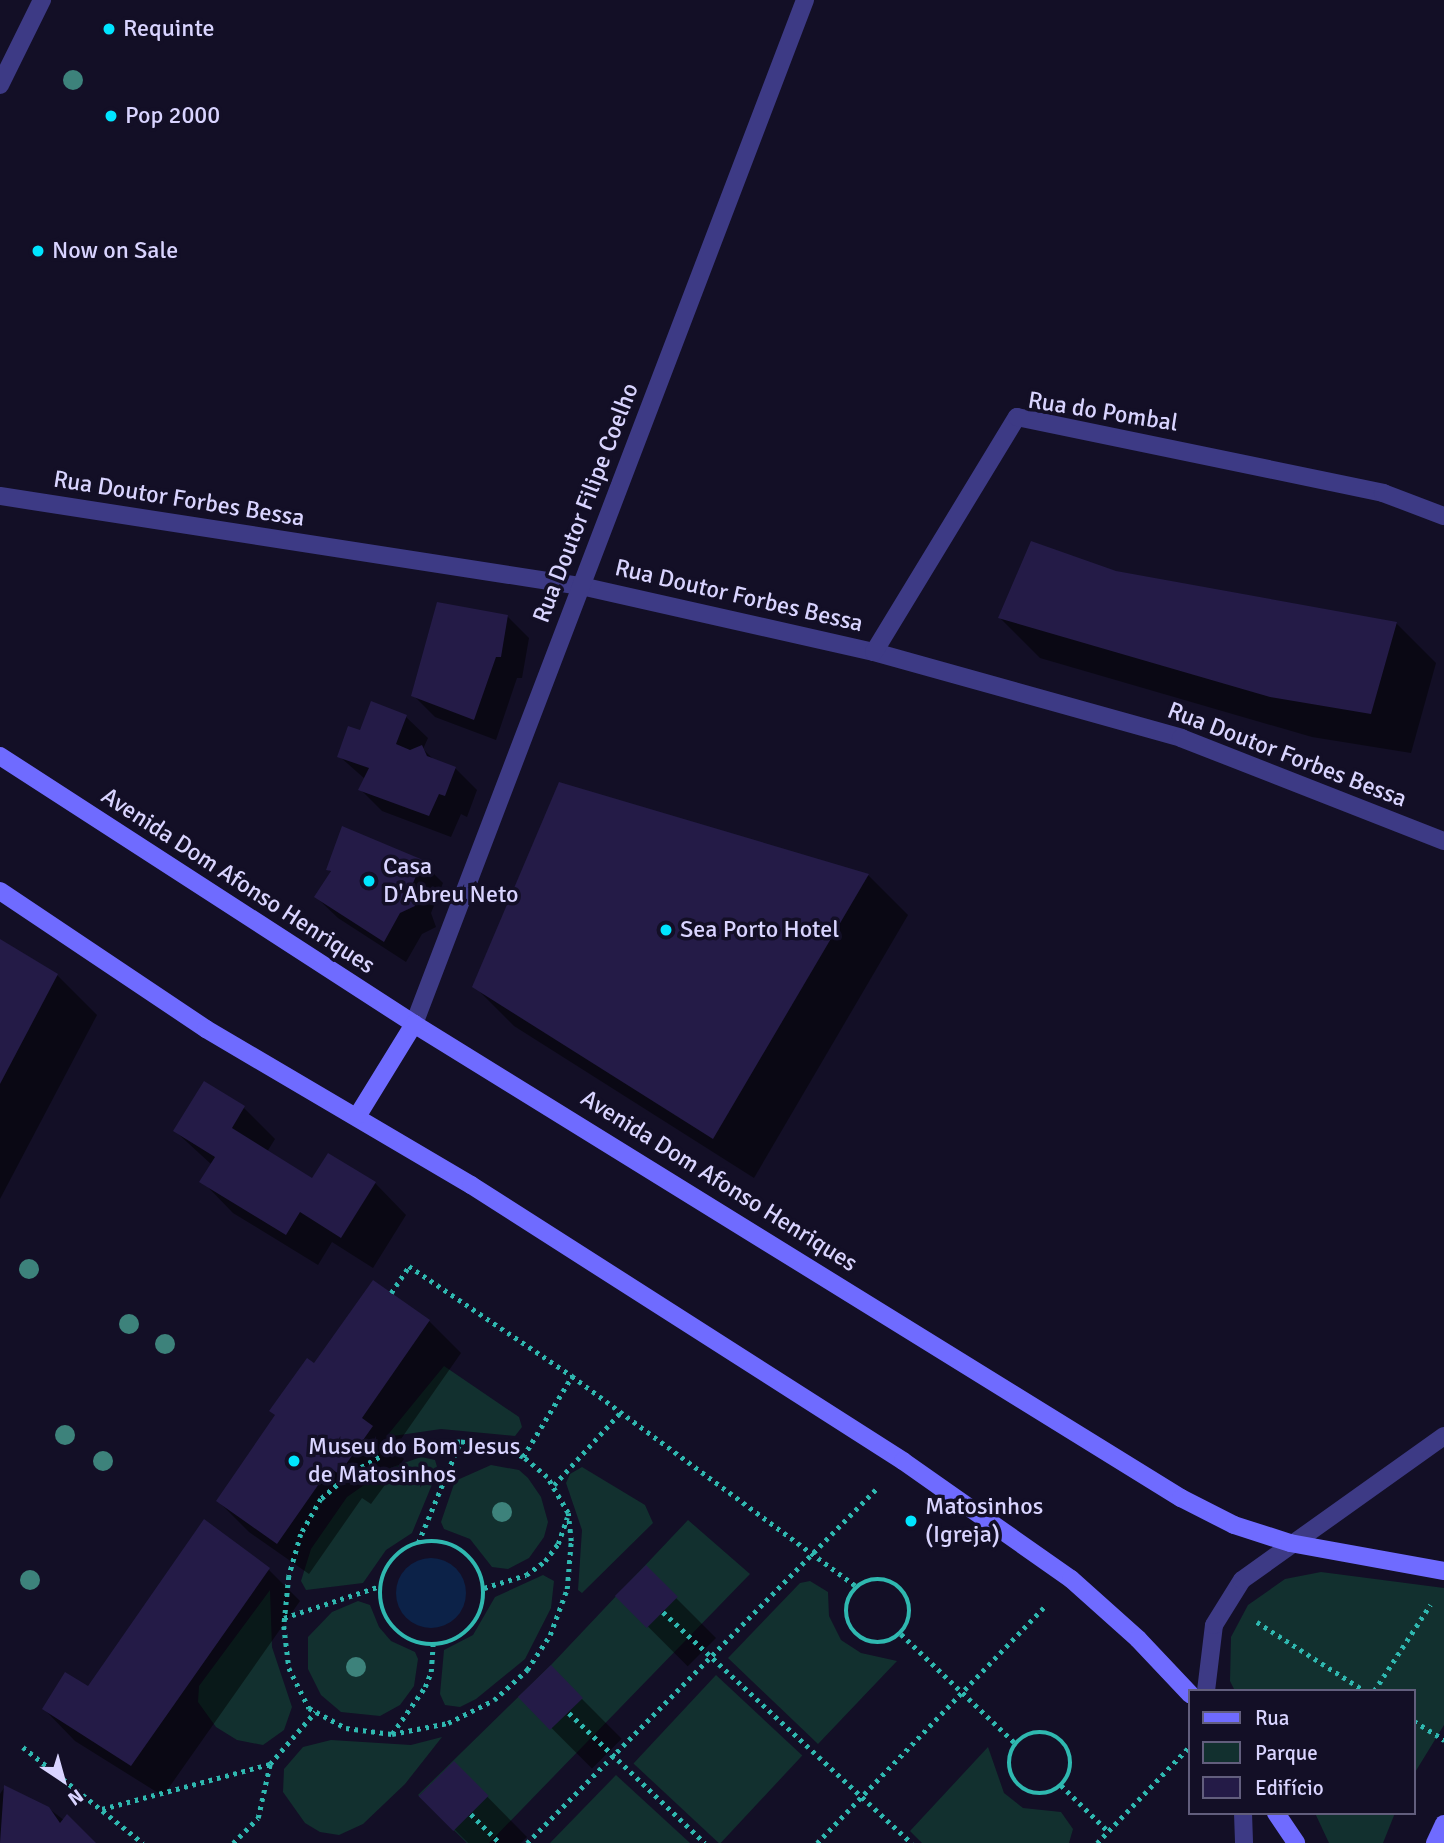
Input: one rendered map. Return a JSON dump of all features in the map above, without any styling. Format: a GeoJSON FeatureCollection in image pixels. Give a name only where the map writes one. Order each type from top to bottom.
{"type":"FeatureCollection","features":[{"type":"Feature","properties":{"kind":"main road","name":"Avenida Dom Afonso Henriques"},"geometry":{"type":"LineString","coordinates":[[0,756],[414,1024],[1181,1498],[1234,1525],[1290,1543],[1444,1571]]}},
{"type":"Feature","properties":{"kind":"main road"},"geometry":{"type":"LineString","coordinates":[[0,891],[206,1028],[358,1115],[903,1461],[1071,1579],[1138,1639],[1188,1692]]}},
{"type":"Feature","properties":{"kind":"main road"},"geometry":{"type":"LineString","coordinates":[[358,1115],[414,1024]]}},
{"type":"Feature","properties":{"kind":"main road"},"geometry":{"type":"LineString","coordinates":[[1277,1815],[1296,1843]]}},
{"type":"Feature","properties":{"kind":"main road"},"geometry":{"type":"LineString","coordinates":[[1435,1843],[1444,1824]]}},
{"type":"Feature","properties":{"kind":"street"},"geometry":{"type":"LineString","coordinates":[[0,85],[43,0]]}},
{"type":"Feature","properties":{"kind":"street","name":"Rua Doutor Filipe Coelho"},"geometry":{"type":"LineString","coordinates":[[414,1024],[805,0]]}},
{"type":"Feature","properties":{"kind":"street","name":"Rua do Pombal"},"geometry":{"type":"LineString","coordinates":[[874,652],[1017,417],[1383,493],[1444,516]]}},
{"type":"Feature","properties":{"kind":"street","name":"Rua Doutor Forbes Bessa"},"geometry":{"type":"LineString","coordinates":[[0,496],[581,586],[874,652],[1181,738],[1444,841]]}},
{"type":"Feature","properties":{"kind":"street"},"geometry":{"type":"LineString","coordinates":[[1206,1689],[1214,1625],[1225,1602],[1242,1580],[1290,1543],[1444,1436]]}},
{"type":"Feature","properties":{"kind":"street"},"geometry":{"type":"LineString","coordinates":[[1243,1815],[1244,1843]]}},
{"type":"Feature","properties":{"kind":"path"},"geometry":{"type":"LineString","coordinates":[[391,1293],[410,1266],[572,1376],[857,1587]]}},
{"type":"Feature","properties":{"kind":"path"},"geometry":{"type":"LineString","coordinates":[[523,1457],[572,1376]]}},
{"type":"Feature","properties":{"kind":"path"},"geometry":{"type":"LineString","coordinates":[[554,1485],[621,1412]]}},
{"type":"Feature","properties":{"kind":"path"},"geometry":{"type":"LineString","coordinates":[[417,1544],[460,1442]]}},
{"type":"Feature","properties":{"kind":"path"},"geometry":{"type":"LineString","coordinates":[[460,1442],[490,1445],[523,1457],[554,1485],[568,1513],[571,1541],[567,1589],[551,1635],[527,1670],[472,1713],[421,1731],[392,1734],[346,1728],[315,1712],[303,1700],[289,1668],[284,1618],[293,1556],[321,1499],[350,1474],[394,1449],[460,1442]]}},
{"type":"Feature","properties":{"kind":"path"},"geometry":{"type":"LineString","coordinates":[[527,1843],[903,1461]]}},
{"type":"Feature","properties":{"kind":"path"},"geometry":{"type":"LineString","coordinates":[[484,1588],[519,1578],[545,1562],[561,1538],[568,1513]]}},
{"type":"Feature","properties":{"kind":"path"},"geometry":{"type":"LineString","coordinates":[[443,1541],[459,1547],[480,1573],[484,1588],[483,1605],[465,1633],[433,1645],[400,1634],[381,1604],[380,1586],[396,1555],[417,1544],[443,1541]]}},
{"type":"Feature","properties":{"kind":"path"},"geometry":{"type":"LineString","coordinates":[[876,1579],[897,1585],[905,1593],[910,1614],[901,1634],[873,1643],[855,1634],[846,1605],[857,1587],[876,1579]]}},
{"type":"Feature","properties":{"kind":"path"},"geometry":{"type":"LineString","coordinates":[[817,1843],[1071,1579]]}},
{"type":"Feature","properties":{"kind":"path"},"geometry":{"type":"LineString","coordinates":[[284,1618],[380,1586]]}},
{"type":"Feature","properties":{"kind":"path"},"geometry":{"type":"LineString","coordinates":[[1375,1689],[1437,1594]]}},
{"type":"Feature","properties":{"kind":"path"},"geometry":{"type":"LineString","coordinates":[[1225,1602],[1362,1689]]}},
{"type":"Feature","properties":{"kind":"path"},"geometry":{"type":"LineString","coordinates":[[663,1612],[912,1843]]}},
{"type":"Feature","properties":{"kind":"path"},"geometry":{"type":"LineString","coordinates":[[901,1634],[964,1691],[1016,1744]]}},
{"type":"Feature","properties":{"kind":"path"},"geometry":{"type":"LineString","coordinates":[[392,1734],[425,1687],[433,1645]]}},
{"type":"Feature","properties":{"kind":"path"},"geometry":{"type":"LineString","coordinates":[[233,1843],[258,1818],[270,1764],[315,1712]]}},
{"type":"Feature","properties":{"kind":"path"},"geometry":{"type":"LineString","coordinates":[[569,1713],[705,1843]]}},
{"type":"Feature","properties":{"kind":"path"},"geometry":{"type":"LineString","coordinates":[[1416,1722],[1444,1740]]}},
{"type":"Feature","properties":{"kind":"path"},"geometry":{"type":"LineString","coordinates":[[1039,1732],[1058,1737],[1070,1754],[1072,1764],[1061,1785],[1036,1793],[1018,1784],[1010,1767],[1016,1744],[1039,1732]]}},
{"type":"Feature","properties":{"kind":"path"},"geometry":{"type":"LineString","coordinates":[[23,1747],[143,1843]]}},
{"type":"Feature","properties":{"kind":"path"},"geometry":{"type":"LineString","coordinates":[[1097,1843],[1188,1748]]}},
{"type":"Feature","properties":{"kind":"path"},"geometry":{"type":"LineString","coordinates":[[102,1808],[270,1764]]}},
{"type":"Feature","properties":{"kind":"path"},"geometry":{"type":"LineString","coordinates":[[1061,1785],[1108,1831]]}},
{"type":"Feature","properties":{"kind":"path"},"geometry":{"type":"LineString","coordinates":[[471,1814],[500,1843]]}},
{"type":"Feature","properties":{"kind":"green space"},"geometry":{"type":"Polygon","coordinates":[[[444,1366],[519,1417],[522,1427],[515,1436],[441,1429],[386,1437],[444,1366]]]}},
{"type":"Feature","properties":{"kind":"green space"},"geometry":{"type":"Polygon","coordinates":[[[421,1457],[435,1460],[438,1470],[412,1533],[386,1550],[363,1583],[306,1590],[301,1581],[311,1549],[347,1497],[387,1469],[421,1457]]]}},
{"type":"Feature","properties":{"kind":"green space"},"geometry":{"type":"Polygon","coordinates":[[[491,1465],[519,1470],[528,1478],[541,1497],[548,1522],[544,1537],[529,1558],[508,1569],[492,1567],[470,1539],[444,1529],[441,1522],[455,1481],[491,1465]]]}},
{"type":"Feature","properties":{"kind":"green space"},"geometry":{"type":"Polygon","coordinates":[[[582,1467],[645,1505],[653,1523],[582,1593],[578,1590],[582,1530],[566,1483],[570,1474],[582,1467]]]}},
{"type":"Feature","properties":{"kind":"green space"},"geometry":{"type":"Polygon","coordinates":[[[688,1520],[750,1574],[489,1843],[467,1843],[418,1795],[551,1665],[688,1520]]]}},
{"type":"Feature","properties":{"kind":"green space"},"geometry":{"type":"Polygon","coordinates":[[[1321,1572],[1444,1588],[1444,1725],[1416,1771],[1416,1689],[1234,1689],[1230,1681],[1231,1637],[1248,1605],[1285,1579],[1321,1572]]]}},
{"type":"Feature","properties":{"kind":"green space"},"geometry":{"type":"Polygon","coordinates":[[[543,1575],[554,1581],[551,1608],[525,1659],[476,1699],[460,1707],[445,1705],[440,1694],[444,1650],[473,1635],[495,1597],[543,1575]]]}},
{"type":"Feature","properties":{"kind":"green space"},"geometry":{"type":"Polygon","coordinates":[[[810,1581],[828,1592],[829,1616],[841,1640],[861,1653],[897,1661],[818,1744],[728,1658],[800,1583],[810,1581]]]}},
{"type":"Feature","properties":{"kind":"green space"},"geometry":{"type":"Polygon","coordinates":[[[270,1590],[272,1647],[292,1707],[284,1730],[263,1745],[237,1740],[216,1727],[198,1702],[199,1686],[270,1590]]]}},
{"type":"Feature","properties":{"kind":"green space"},"geometry":{"type":"Polygon","coordinates":[[[358,1601],[370,1605],[379,1627],[391,1641],[415,1652],[418,1659],[414,1686],[400,1705],[380,1716],[341,1712],[321,1695],[308,1669],[308,1637],[332,1612],[358,1601]]]}},
{"type":"Feature","properties":{"kind":"green space"},"geometry":{"type":"Polygon","coordinates":[[[716,1675],[802,1755],[721,1843],[633,1763],[716,1675]]]}},
{"type":"Feature","properties":{"kind":"green space"},"geometry":{"type":"Polygon","coordinates":[[[442,1737],[405,1784],[363,1824],[339,1835],[320,1832],[305,1823],[283,1792],[284,1769],[303,1747],[331,1740],[411,1745],[442,1737]]]}},
{"type":"Feature","properties":{"kind":"green space"},"geometry":{"type":"Polygon","coordinates":[[[988,1747],[1004,1793],[1023,1808],[1061,1812],[1073,1829],[1069,1843],[922,1843],[910,1831],[988,1747]]]}},
{"type":"Feature","properties":{"kind":"green space"},"geometry":{"type":"Polygon","coordinates":[[[616,1775],[690,1843],[550,1843],[616,1775]]]}},
{"type":"Feature","properties":{"kind":"green space"},"geometry":{"type":"Polygon","coordinates":[[[1316,1815],[1394,1815],[1383,1843],[1329,1843],[1316,1815]]]}},
{"type":"Feature","properties":{"kind":"water"},"geometry":{"type":"Polygon","coordinates":[[[431,1558],[450,1564],[460,1574],[466,1593],[460,1612],[450,1622],[431,1628],[412,1622],[402,1612],[396,1593],[402,1574],[412,1564],[431,1558]]]}},
{"type":"Feature","properties":{"kind":"building"},"geometry":{"type":"Polygon","coordinates":[[[1031,541],[1116,571],[1397,622],[1371,714],[1270,697],[998,618],[1031,541]]]}},
{"type":"Feature","properties":{"kind":"building"},"geometry":{"type":"Polygon","coordinates":[[[437,602],[508,615],[501,657],[496,657],[474,720],[411,696],[437,602]]]}},
{"type":"Feature","properties":{"kind":"building"},"geometry":{"type":"Polygon","coordinates":[[[371,701],[407,715],[396,744],[410,750],[422,745],[427,756],[456,767],[445,796],[439,794],[429,816],[358,790],[369,768],[337,757],[348,726],[360,730],[371,701]]]}},
{"type":"Feature","properties":{"kind":"building","name":"Sea Porto Hotel"},"geometry":{"type":"Polygon","coordinates":[[[559,782],[869,874],[713,1139],[472,987],[559,782]]]}},
{"type":"Feature","properties":{"kind":"building","name":"Casa D'Abreu Neto"},"geometry":{"type":"Polygon","coordinates":[[[342,826],[423,860],[410,890],[415,906],[400,913],[384,942],[314,897],[331,871],[326,870],[342,826]]]}},
{"type":"Feature","properties":{"kind":"building"},"geometry":{"type":"Polygon","coordinates":[[[0,939],[58,974],[0,1084],[0,939]]]}},
{"type":"Feature","properties":{"kind":"building"},"geometry":{"type":"Polygon","coordinates":[[[204,1081],[245,1106],[232,1128],[312,1178],[328,1153],[376,1182],[341,1238],[300,1212],[286,1235],[199,1182],[215,1157],[173,1131],[204,1081]]]}},
{"type":"Feature","properties":{"kind":"building"},"geometry":{"type":"Polygon","coordinates":[[[373,1280],[430,1320],[362,1418],[373,1426],[339,1474],[330,1468],[277,1544],[216,1501],[275,1415],[269,1411],[307,1358],[314,1363],[373,1280]]]}},
{"type":"Feature","properties":{"kind":"building"},"geometry":{"type":"Polygon","coordinates":[[[204,1519],[270,1568],[131,1766],[42,1709],[65,1672],[88,1686],[204,1519]]]}},
{"type":"Feature","properties":{"kind":"building"},"geometry":{"type":"Polygon","coordinates":[[[646,1565],[678,1597],[647,1628],[615,1596],[646,1565]]]}},
{"type":"Feature","properties":{"kind":"building"},"geometry":{"type":"Polygon","coordinates":[[[551,1665],[583,1698],[550,1730],[518,1697],[551,1665]]]}},
{"type":"Feature","properties":{"kind":"building"},"geometry":{"type":"Polygon","coordinates":[[[454,1761],[489,1796],[453,1831],[419,1796],[454,1761]]]}},
{"type":"Feature","properties":{"kind":"building"},"geometry":{"type":"Polygon","coordinates":[[[4,1785],[49,1807],[60,1823],[67,1814],[96,1843],[0,1843],[4,1785]]]}},
{"type":"Feature","properties":{"kind":"place","name":"Requinte"},"geometry":{"type":"Point","coordinates":[109,29]}},
{"type":"Feature","properties":{"kind":"place","name":"Pop 2000"},"geometry":{"type":"Point","coordinates":[111,116]}},
{"type":"Feature","properties":{"kind":"place","name":"Now on Sale"},"geometry":{"type":"Point","coordinates":[38,251]}},
{"type":"Feature","properties":{"kind":"place","name":"Casa D'Abreu Neto"},"geometry":{"type":"Point","coordinates":[369,881]}},
{"type":"Feature","properties":{"kind":"place","name":"Sea Porto Hotel"},"geometry":{"type":"Point","coordinates":[666,930]}},
{"type":"Feature","properties":{"kind":"place","name":"Museu do Bom Jesus de Matosinhos"},"geometry":{"type":"Point","coordinates":[294,1461]}},
{"type":"Feature","properties":{"kind":"place","name":"Matosinhos (Igreja)"},"geometry":{"type":"Point","coordinates":[911,1521]}}]}
